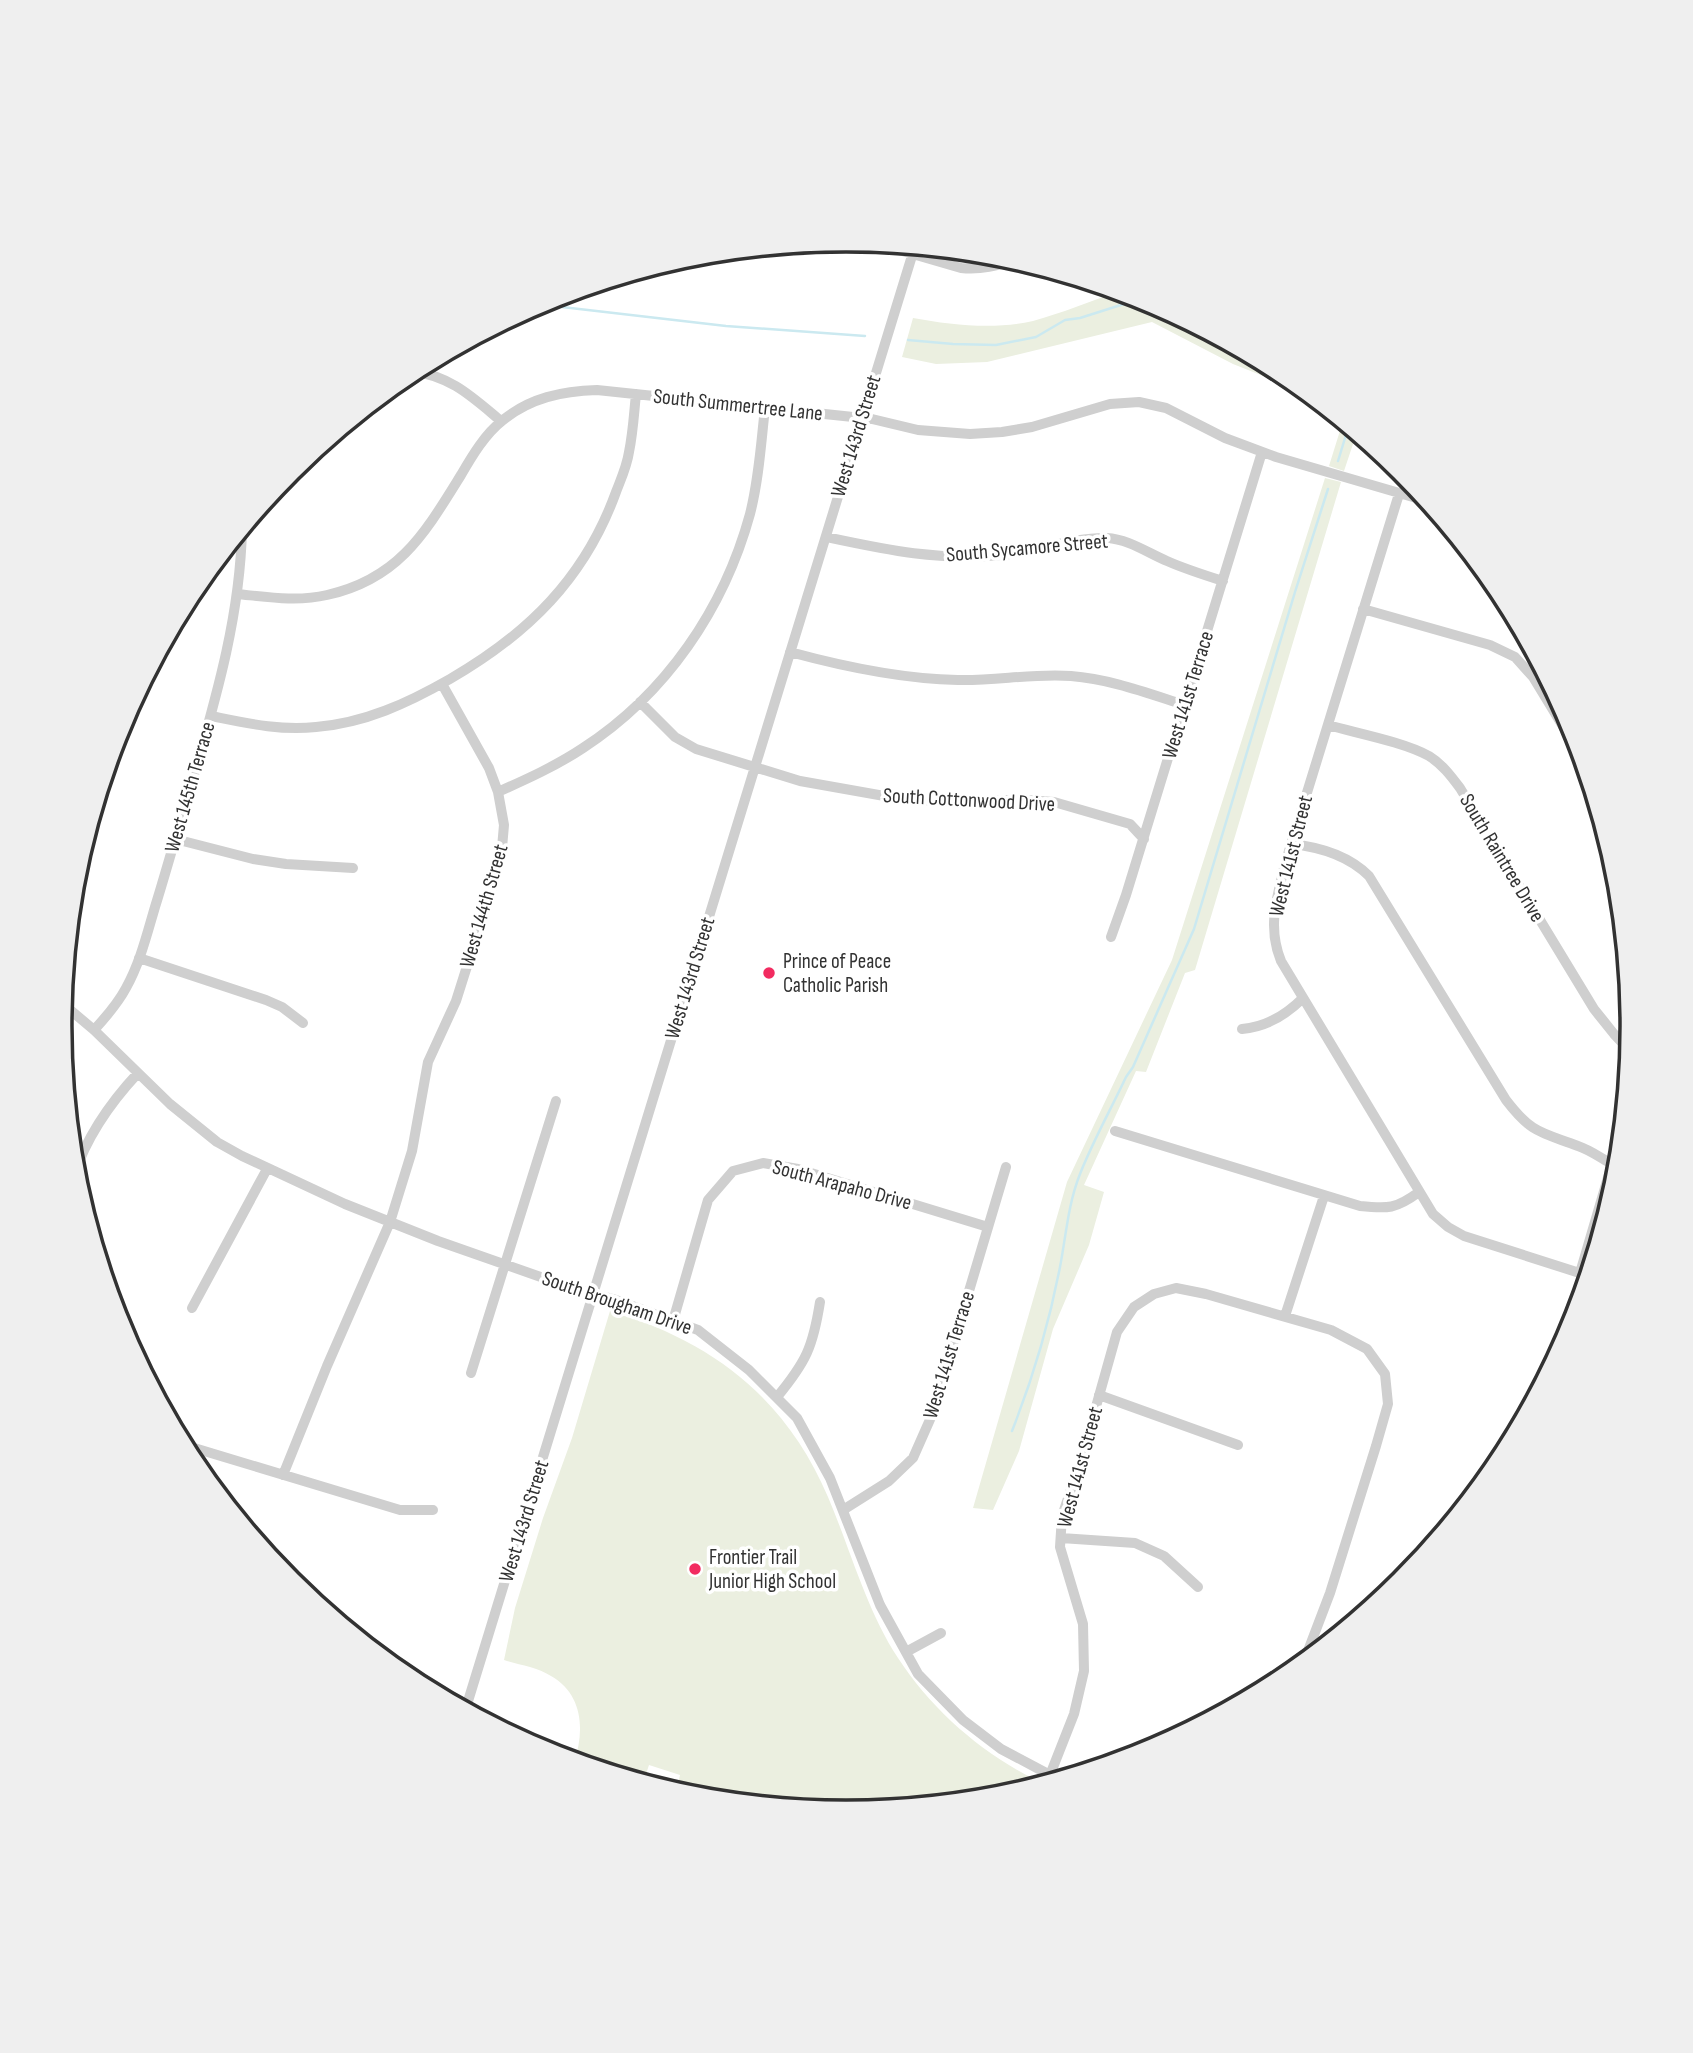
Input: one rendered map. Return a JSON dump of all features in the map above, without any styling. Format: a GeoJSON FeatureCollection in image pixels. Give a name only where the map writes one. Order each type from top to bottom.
{"type":"FeatureCollection","features":[{"type":"Feature","properties":{"kind":"street","name":"West 143rd Street"},"geometry":{"type":"LineString","coordinates":[[468,1702],[913,255]]}},
{"type":"Feature","properties":{"kind":"street"},"geometry":{"type":"LineString","coordinates":[[930,256],[961,268],[996,267]]}},
{"type":"Feature","properties":{"kind":"street"},"geometry":{"type":"LineString","coordinates":[[429,374],[457,385],[501,421]]}},
{"type":"Feature","properties":{"kind":"street","name":"South Summertree Lane"},"geometry":{"type":"LineString","coordinates":[[237,594],[309,598],[346,590],[369,580],[390,567],[421,538],[480,445],[501,421],[532,402],[574,390],[597,390],[872,419],[930,431],[970,434],[1032,427],[1110,404],[1139,402],[1166,408],[1226,438],[1262,452],[1411,497]]}},
{"type":"Feature","properties":{"kind":"street"},"geometry":{"type":"LineString","coordinates":[[211,716],[287,728],[325,726],[372,716],[400,706],[442,684],[489,656],[517,635],[564,587],[598,534],[627,462],[636,394]]}},
{"type":"Feature","properties":{"kind":"street"},"geometry":{"type":"LineString","coordinates":[[498,792],[540,773],[612,727],[671,669],[693,640],[715,603],[740,547],[757,474],[765,408]]}},
{"type":"Feature","properties":{"kind":"street","name":"West 141st Terrace"},"geometry":{"type":"LineString","coordinates":[[1111,937],[1144,839],[1262,452]]}},
{"type":"Feature","properties":{"kind":"street","name":"West 141st Street"},"geometry":{"type":"LineString","coordinates":[[1399,494],[1291,844],[1273,910],[1275,943],[1281,961],[1433,1214],[1456,1232],[1581,1274]]}},
{"type":"Feature","properties":{"kind":"street","name":"South Sycamore Street"},"geometry":{"type":"LineString","coordinates":[[825,537],[901,553],[936,557],[1003,555],[1084,539],[1108,538],[1133,545],[1169,562],[1223,581]]}},
{"type":"Feature","properties":{"kind":"street","name":"West 145th Terrace"},"geometry":{"type":"LineString","coordinates":[[94,1030],[124,992],[139,958],[175,839],[230,641],[241,544]]}},
{"type":"Feature","properties":{"kind":"street"},"geometry":{"type":"LineString","coordinates":[[1363,609],[1490,645],[1515,657],[1533,677],[1552,709]]}},
{"type":"Feature","properties":{"kind":"street"},"geometry":{"type":"LineString","coordinates":[[790,652],[859,669],[924,678],[960,680],[1069,676],[1097,680],[1185,705]]}},
{"type":"Feature","properties":{"kind":"street","name":"West 144th Street"},"geometry":{"type":"LineString","coordinates":[[283,1475],[390,1222],[412,1151],[428,1062],[456,1001],[500,859],[504,825],[498,792],[489,768],[442,684]]}},
{"type":"Feature","properties":{"kind":"street","name":"South Cottonwood Drive"},"geometry":{"type":"LineString","coordinates":[[640,702],[682,742],[755,768],[800,780],[890,797],[1054,802],[1130,824],[1144,839]]}},
{"type":"Feature","properties":{"kind":"street","name":"South Raintree Drive"},"geometry":{"type":"LineString","coordinates":[[1328,725],[1413,749],[1444,768],[1460,788],[1594,1009],[1621,1041]]}},
{"type":"Feature","properties":{"kind":"street"},"geometry":{"type":"LineString","coordinates":[[175,839],[253,859],[353,868]]}},
{"type":"Feature","properties":{"kind":"street"},"geometry":{"type":"LineString","coordinates":[[1291,844],[1306,845],[1337,854],[1369,876],[1518,1116],[1544,1135],[1580,1147],[1609,1162]]}},
{"type":"Feature","properties":{"kind":"street"},"geometry":{"type":"LineString","coordinates":[[139,958],[266,1000],[282,1007],[303,1023]]}},
{"type":"Feature","properties":{"kind":"street"},"geometry":{"type":"LineString","coordinates":[[1242,1029],[1267,1023],[1292,1009],[1303,998]]}},
{"type":"Feature","properties":{"kind":"street","name":"South Brougham Drive"},"geometry":{"type":"LineString","coordinates":[[72,1012],[194,1125],[267,1169],[390,1222],[505,1265],[698,1330],[749,1370],[797,1418],[830,1478],[880,1605],[918,1674],[962,1720],[1002,1749],[1049,1774]]}},
{"type":"Feature","properties":{"kind":"street"},"geometry":{"type":"LineString","coordinates":[[82,1152],[104,1115],[138,1073]]}},
{"type":"Feature","properties":{"kind":"street"},"geometry":{"type":"LineString","coordinates":[[471,1373],[556,1101]]}},
{"type":"Feature","properties":{"kind":"street"},"geometry":{"type":"LineString","coordinates":[[1115,1131],[1360,1206],[1380,1208],[1402,1205],[1419,1192]]}},
{"type":"Feature","properties":{"kind":"street","name":"South Arapaho Drive"},"geometry":{"type":"LineString","coordinates":[[673,1321],[708,1200],[733,1171],[763,1163],[799,1169],[988,1227]]}},
{"type":"Feature","properties":{"kind":"street","name":"West 141st Terrace"},"geometry":{"type":"LineString","coordinates":[[843,1510],[889,1481],[913,1458],[932,1415],[1006,1167]]}},
{"type":"Feature","properties":{"kind":"street"},"geometry":{"type":"LineString","coordinates":[[192,1308],[267,1169]]}},
{"type":"Feature","properties":{"kind":"street"},"geometry":{"type":"LineString","coordinates":[[1309,1647],[1330,1593],[1388,1404],[1385,1374],[1367,1349],[1331,1330],[1285,1317],[1324,1196]]}},
{"type":"Feature","properties":{"kind":"street","name":"West 141st Street"},"geometry":{"type":"LineString","coordinates":[[1050,1774],[1074,1714],[1084,1671],[1083,1623],[1060,1547],[1062,1516],[1081,1460],[1116,1332],[1134,1307],[1154,1294],[1176,1288],[1285,1317]]}},
{"type":"Feature","properties":{"kind":"street"},"geometry":{"type":"LineString","coordinates":[[777,1397],[798,1371],[809,1351],[816,1331],[820,1302]]}},
{"type":"Feature","properties":{"kind":"street"},"geometry":{"type":"LineString","coordinates":[[1099,1395],[1238,1445]]}},
{"type":"Feature","properties":{"kind":"street"},"geometry":{"type":"LineString","coordinates":[[200,1453],[400,1510],[433,1510]]}},
{"type":"Feature","properties":{"kind":"street"},"geometry":{"type":"LineString","coordinates":[[1061,1538],[1135,1544],[1164,1556],[1198,1587]]}},
{"type":"Feature","properties":{"kind":"street"},"geometry":{"type":"LineString","coordinates":[[906,1652],[940,1633]]}},
{"type":"Feature","properties":{"kind":"shaded area"},"geometry":{"type":"Polygon","coordinates":[[[1105,296],[1189,332],[1275,381],[1233,364],[1152,322],[987,362],[936,364],[902,357],[913,318],[973,326],[1018,324],[1105,296]]]}},
{"type":"Feature","properties":{"kind":"shaded area"},"geometry":{"type":"Polygon","coordinates":[[[1340,430],[1354,441],[1344,471],[1329,466],[1340,430]]]}},
{"type":"Feature","properties":{"kind":"shaded area"},"geometry":{"type":"Polygon","coordinates":[[[1325,478],[1341,482],[1195,970],[1185,973],[1146,1072],[1136,1071],[1084,1185],[1104,1192],[1089,1245],[1053,1329],[1019,1451],[993,1510],[973,1508],[1067,1182],[1172,960],[1325,478]]]}},
{"type":"Feature","properties":{"kind":"shaded area","name":"Frontier Trail Junior High School"},"geometry":{"type":"Polygon","coordinates":[[[610,1311],[681,1339],[742,1378],[791,1430],[811,1462],[828,1497],[877,1620],[912,1678],[963,1732],[1033,1778],[948,1795],[897,1800],[796,1800],[695,1786],[678,1782],[680,1775],[649,1765],[646,1775],[576,1752],[580,1738],[579,1714],[570,1693],[546,1673],[504,1660],[515,1608],[572,1438],[610,1311]]]}},
{"type":"Feature","properties":{"kind":"waterway"},"geometry":{"type":"LineString","coordinates":[[908,340],[996,345],[1036,337],[1065,320],[1125,304]]}},
{"type":"Feature","properties":{"kind":"waterway"},"geometry":{"type":"LineString","coordinates":[[561,307],[726,326],[865,336]]}},
{"type":"Feature","properties":{"kind":"waterway"},"geometry":{"type":"LineString","coordinates":[[1338,461],[1346,435]]}},
{"type":"Feature","properties":{"kind":"waterway"},"geometry":{"type":"LineString","coordinates":[[1012,1431],[1046,1330],[1076,1185],[1096,1137],[1133,1067],[1194,929],[1328,489]]}},
{"type":"Feature","properties":{"kind":"place","name":"Prince of Peace Catholic Parish"},"geometry":{"type":"Point","coordinates":[769,973]}},
{"type":"Feature","properties":{"kind":"place","name":"Frontier Trail Junior High School"},"geometry":{"type":"Point","coordinates":[695,1569]}}]}
